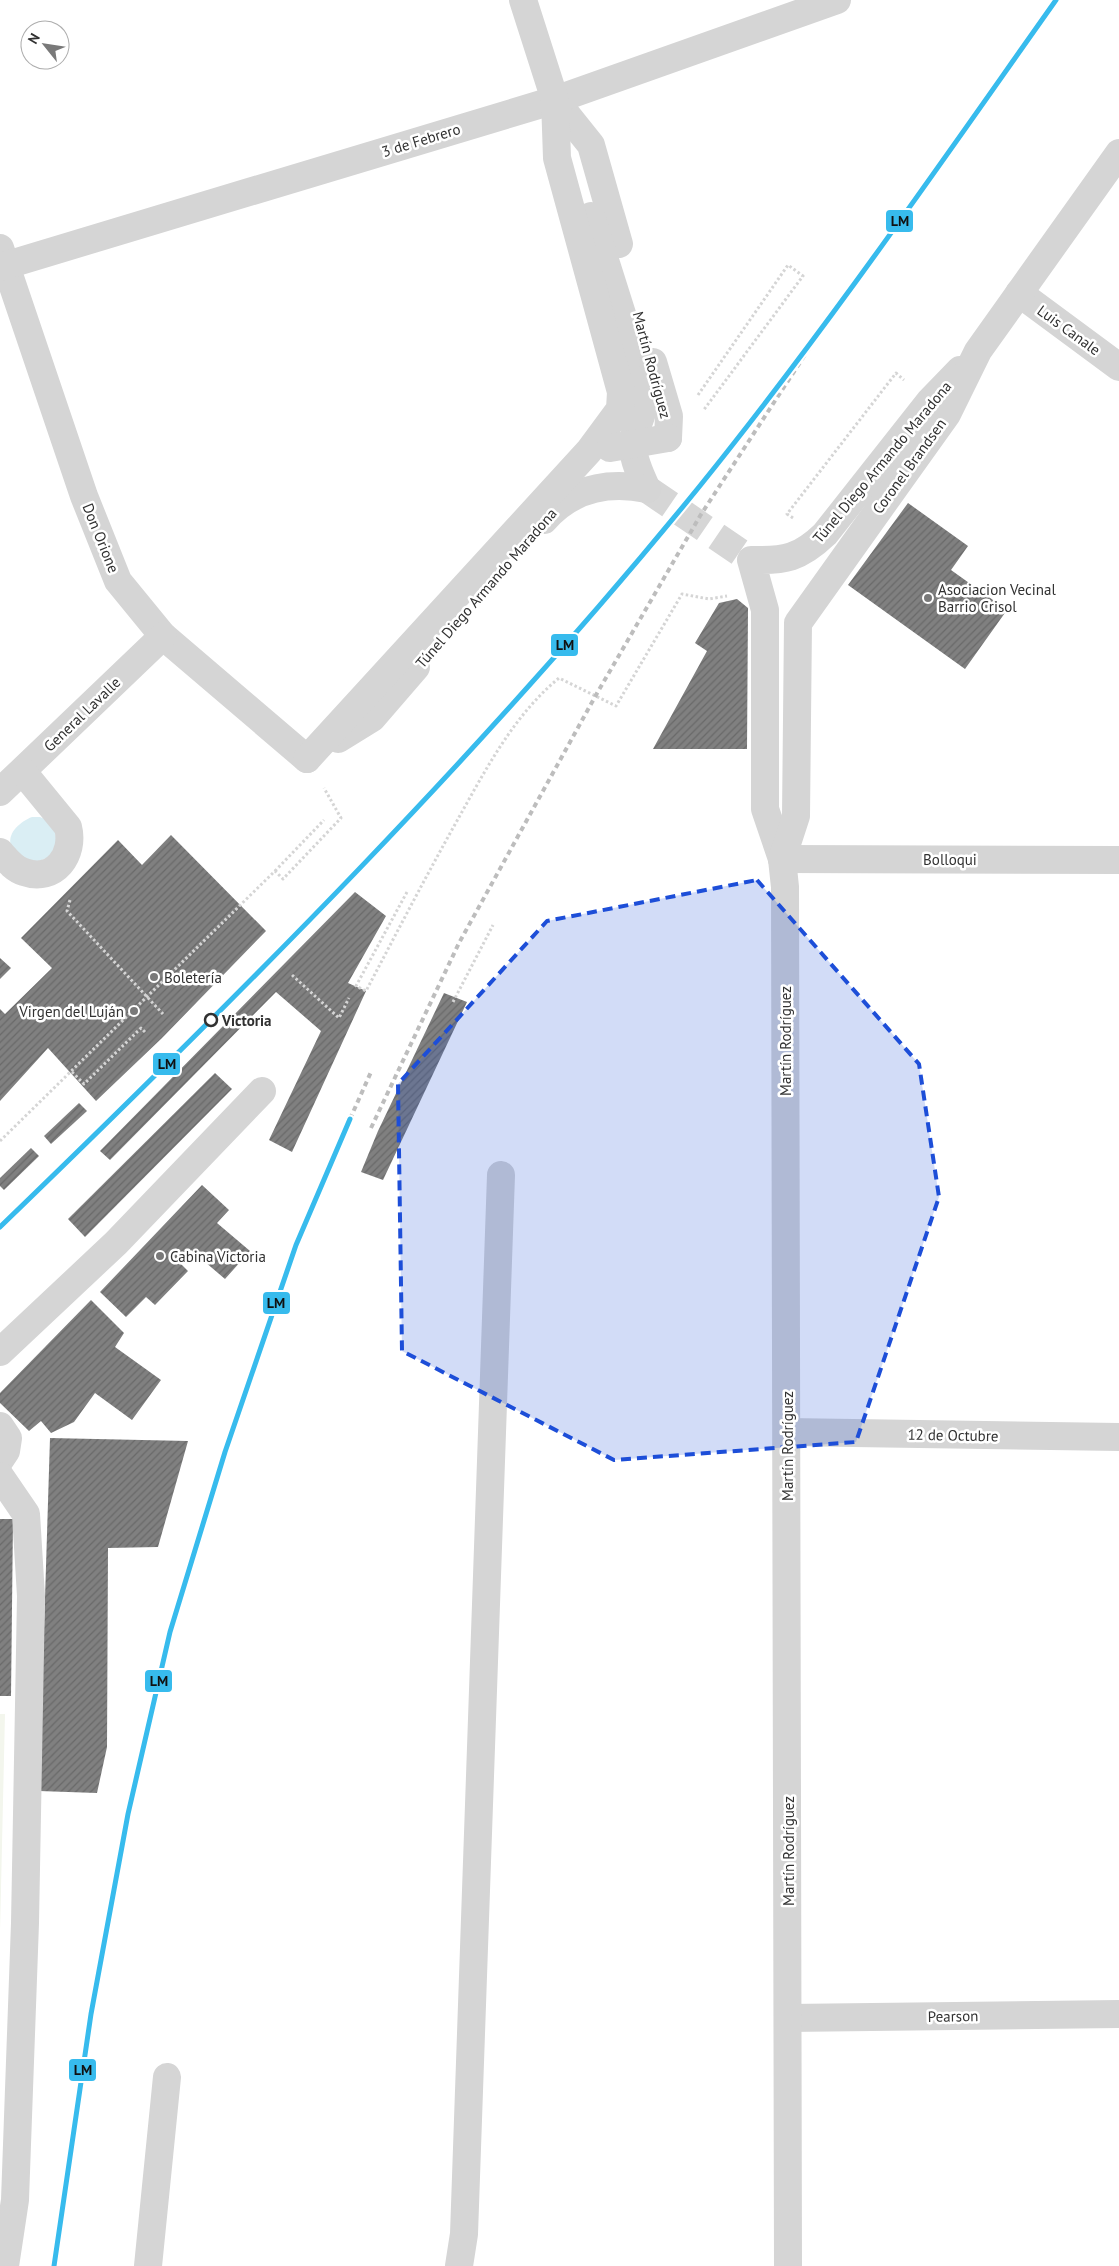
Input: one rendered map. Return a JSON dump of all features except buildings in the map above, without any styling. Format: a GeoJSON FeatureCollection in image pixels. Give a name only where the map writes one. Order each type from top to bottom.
{"type":"FeatureCollection","features":[{"type":"Feature","properties":{"kind":"street","name":"Martín Rodríguez"},"geometry":{"type":"LineString","coordinates":[[523,0],[555,100],[557,158],[621,392],[620,410],[600,450]]}},
{"type":"Feature","properties":{"kind":"street","name":"3 de Febrero"},"geometry":{"type":"LineString","coordinates":[[2,260],[555,100],[837,0]]}},
{"type":"Feature","properties":{"kind":"street","name":"Martín Rodríguez"},"geometry":{"type":"LineString","coordinates":[[555,100],[591,145],[668,416],[668,438],[600,450]]}},
{"type":"Feature","properties":{"kind":"street","name":"Túnel Diego Armando Maradona"},"geometry":{"type":"LineString","coordinates":[[307,759],[372,718],[556,507],[581,492],[605,486],[628,485],[647,489],[636,462],[633,448],[634,434],[642,410],[645,392],[641,374],[555,100]]}},
{"type":"Feature","properties":{"kind":"street","name":"Coronel Brandsen"},"geometry":{"type":"LineString","coordinates":[[798,629],[801,616],[810,603],[947,414],[978,351],[1119,153]]}},
{"type":"Feature","properties":{"kind":"street","name":"Don Orione"},"geometry":{"type":"LineString","coordinates":[[2,260],[84,496],[118,581],[163,636],[307,759]]}},
{"type":"Feature","properties":{"kind":"street","name":"Luis Canale"},"geometry":{"type":"LineString","coordinates":[[1019,293],[1119,367]]}},
{"type":"Feature","properties":{"kind":"street","name":"Túnel Diego Armando Maradona"},"geometry":{"type":"LineString","coordinates":[[782,859],[765,809],[764,610],[751,560],[776,560],[796,556],[811,548],[825,534],[930,401],[978,351]]}},
{"type":"Feature","properties":{"kind":"street"},"geometry":{"type":"LineString","coordinates":[[307,759],[600,450]]}},
{"type":"Feature","properties":{"kind":"street","name":"Martín Rodríguez"},"geometry":{"type":"LineString","coordinates":[[788,2266],[785,887],[782,859],[796,816],[798,629]]}},
{"type":"Feature","properties":{"kind":"street","name":"General Lavalle"},"geometry":{"type":"LineString","coordinates":[[0,791],[23,772],[163,636]]}},
{"type":"Feature","properties":{"kind":"street"},"geometry":{"type":"LineString","coordinates":[[0,852],[13,867],[34,875],[56,868],[64,860],[69,849],[71,838],[68,827],[23,772]]}},
{"type":"Feature","properties":{"kind":"street","name":"Bolloqui"},"geometry":{"type":"LineString","coordinates":[[782,859],[1119,860]]}},
{"type":"Feature","properties":{"kind":"street"},"geometry":{"type":"LineString","coordinates":[[0,1352],[116,1244],[262,1091]]}},
{"type":"Feature","properties":{"kind":"street"},"geometry":{"type":"LineString","coordinates":[[459,2266],[464,2234],[501,1175]]}},
{"type":"Feature","properties":{"kind":"street"},"geometry":{"type":"LineString","coordinates":[[0,1426],[8,1438],[6,1451],[0,1460]]}},
{"type":"Feature","properties":{"kind":"street","name":"12 de Octubre"},"geometry":{"type":"LineString","coordinates":[[787,1432],[1119,1437]]}},
{"type":"Feature","properties":{"kind":"street"},"geometry":{"type":"LineString","coordinates":[[0,1476],[26,1514],[32,1596],[25,1923],[15,2200],[5,2266]]}},
{"type":"Feature","properties":{"kind":"street","name":"Pearson"},"geometry":{"type":"LineString","coordinates":[[788,2018],[1119,2014]]}},
{"type":"Feature","properties":{"kind":"street"},"geometry":{"type":"LineString","coordinates":[[148,2266],[168,2076]]}},
{"type":"Feature","properties":{"kind":"path"},"geometry":{"type":"LineString","coordinates":[[668,438],[788,265],[803,276],[700,415]]}},
{"type":"Feature","properties":{"kind":"path"},"geometry":{"type":"LineString","coordinates":[[407,892],[356,986],[366,991],[471,796],[515,724],[541,693],[559,678],[616,706],[682,594],[709,599],[728,596]]}},
{"type":"Feature","properties":{"kind":"path"},"geometry":{"type":"LineString","coordinates":[[275,871],[283,879],[341,818],[307,759]]}},
{"type":"Feature","properties":{"kind":"path"},"geometry":{"type":"LineString","coordinates":[[0,1141],[148,998],[324,820]]}},
{"type":"Feature","properties":{"kind":"path"},"geometry":{"type":"LineString","coordinates":[[56,868],[73,885],[67,911],[163,1014]]}},
{"type":"Feature","properties":{"kind":"path"},"geometry":{"type":"LineString","coordinates":[[453,1002],[493,925]]}},
{"type":"Feature","properties":{"kind":"path"},"geometry":{"type":"LineString","coordinates":[[292,975],[339,1018],[349,998]]}},
{"type":"Feature","properties":{"kind":"path"},"geometry":{"type":"LineString","coordinates":[[72,1071],[84,1084],[141,1028],[145,1032]]}},
{"type":"Feature","properties":{"kind":"highlighted area"},"geometry":{"type":"Polygon","coordinates":[[[757,880],[919,1064],[939,1197],[856,1442],[614,1460],[402,1351],[398,1084],[547,921],[757,880]]]}},
{"type":"Feature","properties":{"kind":"shaded area"},"geometry":{"type":"Polygon","coordinates":[[[32,817],[40,817],[54,823],[58,853],[30,865],[15,853],[10,843],[15,829],[32,817]]]}},
{"type":"Feature","properties":{"kind":"shaded area"},"geometry":{"type":"Polygon","coordinates":[[[0,1714],[5,1714],[0,1932],[0,1714]]]}},
{"type":"Feature","properties":{"kind":"tunnel"},"geometry":{"type":"LineString","coordinates":[[647,489],[751,560]]}},
{"type":"Feature","properties":{"kind":"railway"},"geometry":{"type":"LineString","coordinates":[[371,1128],[459,943],[596,695],[700,516],[812,344]]}},
{"type":"Feature","properties":{"kind":"railway"},"geometry":{"type":"LineString","coordinates":[[350,1119],[371,1072]]}},
{"type":"Feature","properties":{"kind":"transit line","name":"LM"},"geometry":{"type":"LineString","coordinates":[[0,1227],[182,1049],[361,867],[534,680],[618,585],[699,487],[792,368],[882,246],[1056,0]]}},
{"type":"Feature","properties":{"kind":"transit line","name":"LM"},"geometry":{"type":"LineString","coordinates":[[54,2266],[91,2014],[128,1814],[170,1632],[225,1452],[296,1245],[350,1119]]}},
{"type":"Feature","properties":{"kind":"place","name":"Asociacion Vecinal Barrio Crisol"},"geometry":{"type":"Point","coordinates":[928,598]}},
{"type":"Feature","properties":{"kind":"place","name":"Boletería"},"geometry":{"type":"Point","coordinates":[154,977]}},
{"type":"Feature","properties":{"kind":"place","name":"Virgen del Luján"},"geometry":{"type":"Point","coordinates":[134,1011]}},
{"type":"Feature","properties":{"kind":"place","name":"Victoria"},"geometry":{"type":"Point","coordinates":[211,1020]}},
{"type":"Feature","properties":{"kind":"place","name":"Cabina Victoria"},"geometry":{"type":"Point","coordinates":[160,1256]}}]}
